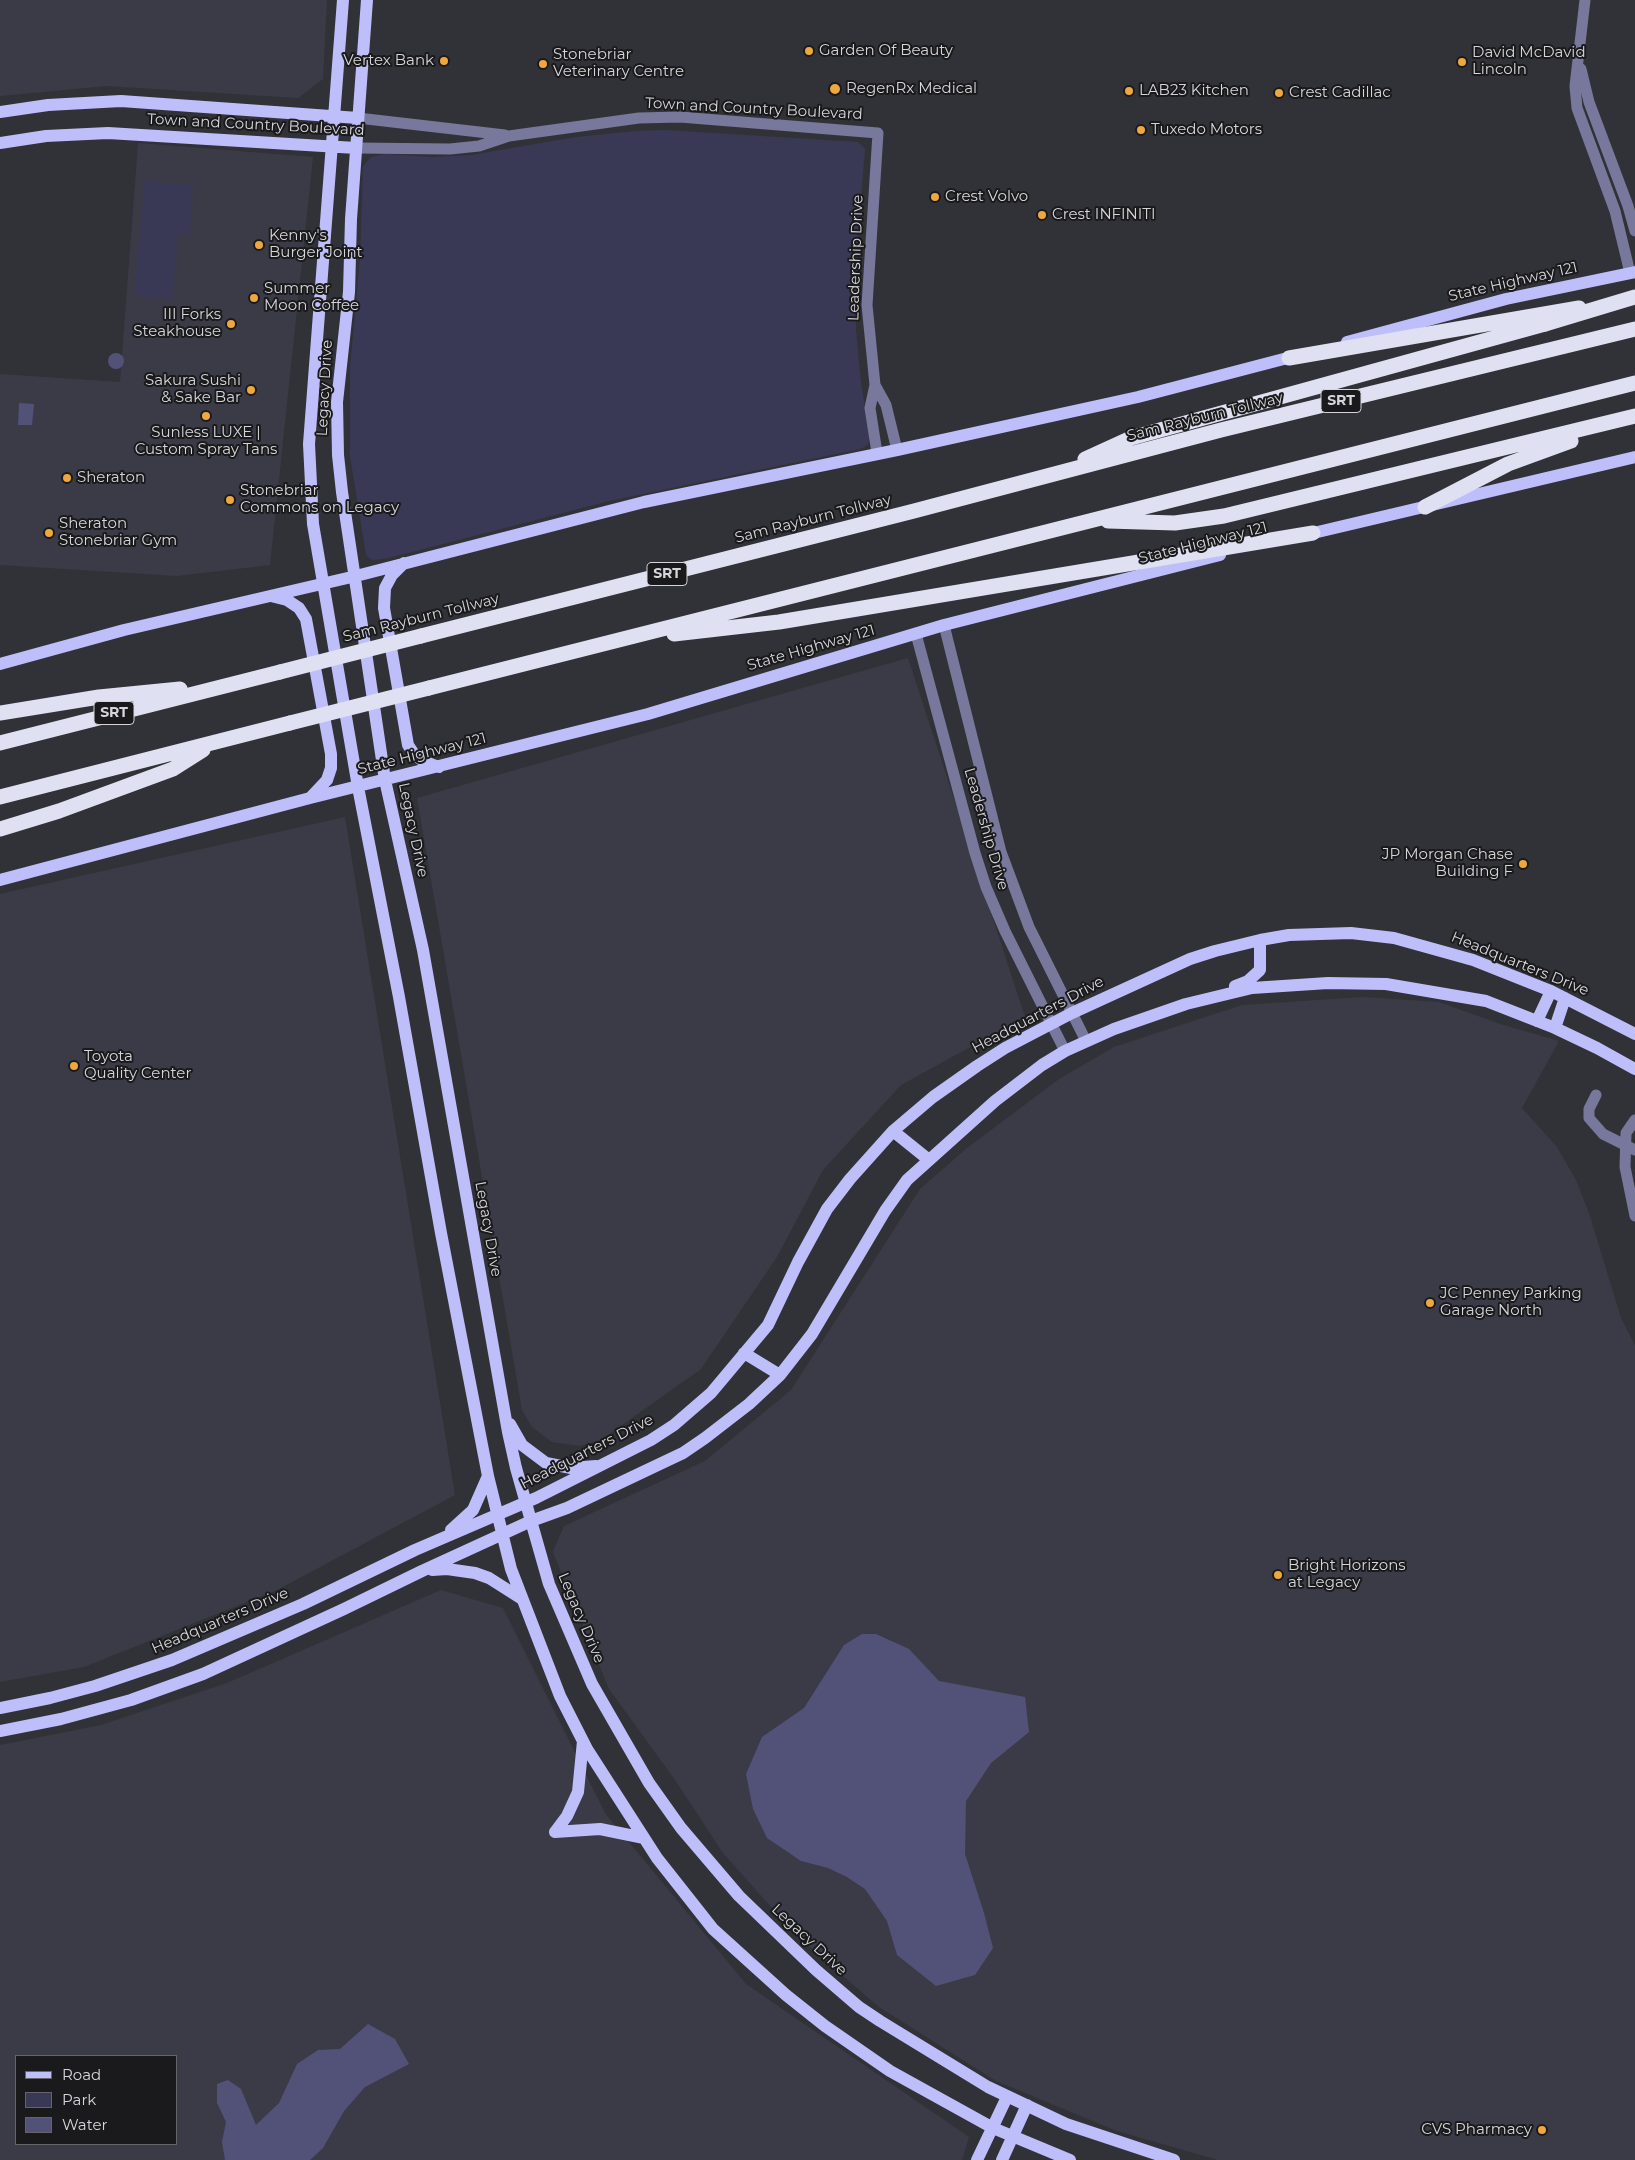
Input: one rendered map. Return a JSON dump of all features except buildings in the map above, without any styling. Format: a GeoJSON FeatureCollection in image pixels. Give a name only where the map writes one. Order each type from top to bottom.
{"type":"FeatureCollection","features":[{"type":"Feature","properties":{"kind":"highway"},"geometry":{"type":"LineString","coordinates":[[1289,358],[1635,298]]}},
{"type":"Feature","properties":{"kind":"highway"},"geometry":{"type":"LineString","coordinates":[[1047,476],[1131,438],[1635,298]]}},
{"type":"Feature","properties":{"kind":"highway","name":"Sam Rayburn Tollway"},"geometry":{"type":"LineString","coordinates":[[0,743],[1221,430],[1635,329]]}},
{"type":"Feature","properties":{"kind":"highway"},"geometry":{"type":"LineString","coordinates":[[0,797],[1635,383]]}},
{"type":"Feature","properties":{"kind":"highway"},"geometry":{"type":"LineString","coordinates":[[1089,521],[1175,522],[1224,516],[1635,417]]}},
{"type":"Feature","properties":{"kind":"highway"},"geometry":{"type":"LineString","coordinates":[[1425,507],[1508,464],[1635,417]]}},
{"type":"Feature","properties":{"kind":"highway"},"geometry":{"type":"LineString","coordinates":[[613,642],[779,622],[1313,533]]}},
{"type":"Feature","properties":{"kind":"highway"},"geometry":{"type":"LineString","coordinates":[[0,713],[99,697],[229,684]]}},
{"type":"Feature","properties":{"kind":"highway"},"geometry":{"type":"LineString","coordinates":[[0,829],[59,811],[173,769],[216,742]]}},
{"type":"Feature","properties":{"kind":"main road","name":"Legacy Drive"},"geometry":{"type":"LineString","coordinates":[[343,0],[309,444],[313,524],[358,787],[398,987],[441,1233],[488,1476],[511,1568],[560,1696],[583,1741],[644,1838],[686,1896],[713,1929],[786,1995],[825,2026],[890,2071],[993,2128],[1070,2160]]}},
{"type":"Feature","properties":{"kind":"main road","name":"Legacy Drive"},"geometry":{"type":"LineString","coordinates":[[367,0],[356,148],[349,292],[338,402],[338,455],[342,492],[385,780],[423,950],[505,1415],[516,1468],[549,1584],[592,1684],[649,1783],[714,1867],[773,1930],[816,1970],[859,2007],[914,2043],[1007,2096],[1066,2124],[1174,2160]]}},
{"type":"Feature","properties":{"kind":"main road","name":"Town and Country Boulevard"},"geometry":{"type":"LineString","coordinates":[[0,112],[48,104],[113,101],[358,118]]}},
{"type":"Feature","properties":{"kind":"main road","name":"Town and Country Boulevard"},"geometry":{"type":"LineString","coordinates":[[0,143],[46,136],[91,133],[356,148]]}},
{"type":"Feature","properties":{"kind":"main road","name":"State Highway 121"},"geometry":{"type":"LineString","coordinates":[[0,664],[124,630],[356,576],[644,502],[897,450],[1138,397],[1506,299],[1632,272]]}},
{"type":"Feature","properties":{"kind":"main road","name":"State Highway 121"},"geometry":{"type":"LineString","coordinates":[[0,880],[310,798],[648,714],[944,625],[1313,533],[1635,458]]}},
{"type":"Feature","properties":{"kind":"main road"},"geometry":{"type":"LineString","coordinates":[[404,563],[392,575],[385,588],[384,608],[408,745],[414,754],[423,761],[440,767]]}},
{"type":"Feature","properties":{"kind":"main road"},"geometry":{"type":"LineString","coordinates":[[270,596],[287,600],[299,608],[306,619],[331,754],[331,768],[328,780],[310,798]]}},
{"type":"Feature","properties":{"kind":"main road","name":"Headquarters Drive"},"geometry":{"type":"LineString","coordinates":[[0,1708],[77,1691],[155,1666],[303,1604],[601,1466],[674,1425],[711,1394],[768,1325],[798,1262],[828,1209],[850,1179],[893,1131],[933,1097],[977,1066],[1072,1013],[1190,959],[1260,940],[1289,935],[1351,933],[1394,938],[1473,960],[1551,991],[1635,1034]]}},
{"type":"Feature","properties":{"kind":"main road"},"geometry":{"type":"LineString","coordinates":[[0,1731],[61,1719],[122,1702],[203,1674],[422,1571],[531,1521],[567,1508],[683,1453],[706,1438],[749,1404],[780,1375],[812,1334],[896,1194],[907,1180],[929,1160],[1017,1084],[1064,1051],[1143,1018],[1248,981],[1260,970],[1260,940]]}},
{"type":"Feature","properties":{"kind":"main road"},"geometry":{"type":"LineString","coordinates":[[1186,1004],[1252,988],[1291,984],[1359,982],[1414,987],[1486,1001],[1555,1028],[1635,1069]]}},
{"type":"Feature","properties":{"kind":"main road"},"geometry":{"type":"LineString","coordinates":[[1537,1021],[1551,991]]}},
{"type":"Feature","properties":{"kind":"main road"},"geometry":{"type":"LineString","coordinates":[[1555,1028],[1565,998]]}},
{"type":"Feature","properties":{"kind":"main road"},"geometry":{"type":"LineString","coordinates":[[893,1131],[929,1160]]}},
{"type":"Feature","properties":{"kind":"main road"},"geometry":{"type":"LineString","coordinates":[[744,1353],[780,1375]]}},
{"type":"Feature","properties":{"kind":"main road"},"geometry":{"type":"LineString","coordinates":[[505,1415],[522,1445],[546,1462],[571,1468],[601,1466]]}},
{"type":"Feature","properties":{"kind":"main road"},"geometry":{"type":"LineString","coordinates":[[435,1542],[455,1527],[472,1510],[488,1476]]}},
{"type":"Feature","properties":{"kind":"main road"},"geometry":{"type":"LineString","coordinates":[[422,1571],[447,1569],[475,1573],[489,1578],[522,1599]]}},
{"type":"Feature","properties":{"kind":"main road"},"geometry":{"type":"LineString","coordinates":[[583,1741],[578,1792],[567,1816],[555,1832],[600,1828],[644,1838]]}},
{"type":"Feature","properties":{"kind":"main road"},"geometry":{"type":"LineString","coordinates":[[977,2160],[1007,2096]]}},
{"type":"Feature","properties":{"kind":"main road"},"geometry":{"type":"LineString","coordinates":[[1002,2160],[1027,2105]]}},
{"type":"Feature","properties":{"kind":"street"},"geometry":{"type":"LineString","coordinates":[[1585,0],[1575,86],[1577,108],[1615,210],[1632,272]]}},
{"type":"Feature","properties":{"kind":"street"},"geometry":{"type":"LineString","coordinates":[[1580,51],[1584,89],[1628,206],[1635,231]]}},
{"type":"Feature","properties":{"kind":"street","name":"Town and Country Boulevard"},"geometry":{"type":"LineString","coordinates":[[356,148],[450,149],[479,146],[509,136],[614,120],[680,117],[878,133]]}},
{"type":"Feature","properties":{"kind":"street","name":"Town and Country Boulevard"},"geometry":{"type":"LineString","coordinates":[[358,118],[509,136]]}},
{"type":"Feature","properties":{"kind":"street","name":"Leadership Drive"},"geometry":{"type":"LineString","coordinates":[[877,454],[870,408],[875,385],[867,305],[878,133]]}},
{"type":"Feature","properties":{"kind":"street","name":"Leadership Drive"},"geometry":{"type":"LineString","coordinates":[[875,385],[886,405],[897,450]]}},
{"type":"Feature","properties":{"kind":"street","name":"Leadership Drive"},"geometry":{"type":"LineString","coordinates":[[944,625],[1001,852],[1029,927],[1086,1041]]}},
{"type":"Feature","properties":{"kind":"street","name":"Leadership Drive"},"geometry":{"type":"LineString","coordinates":[[916,634],[975,853],[986,887],[1005,931],[1064,1051]]}},
{"type":"Feature","properties":{"kind":"street"},"geometry":{"type":"LineString","coordinates":[[1596,1095],[1589,1108],[1590,1118],[1603,1134],[1632,1146]]}},
{"type":"Feature","properties":{"kind":"street"},"geometry":{"type":"LineString","coordinates":[[1635,1120],[1626,1133],[1632,1146],[1626,1167],[1635,1216]]}},
{"type":"Feature","properties":{"kind":"shaded area"},"geometry":{"type":"Polygon","coordinates":[[[0,0],[327,0],[323,79],[298,98],[107,86],[0,96],[0,0]]]}},
{"type":"Feature","properties":{"kind":"shaded area"},"geometry":{"type":"Polygon","coordinates":[[[138,143],[313,157],[270,565],[177,576],[0,565],[0,374],[120,382],[138,143]]]}},
{"type":"Feature","properties":{"kind":"shaded area"},"geometry":{"type":"Polygon","coordinates":[[[908,658],[1025,1017],[901,1085],[823,1170],[777,1257],[701,1369],[601,1440],[580,1446],[552,1442],[532,1427],[522,1410],[417,798],[908,658]]]}},
{"type":"Feature","properties":{"kind":"shaded area"},"geometry":{"type":"Polygon","coordinates":[[[345,817],[455,1495],[277,1590],[84,1667],[0,1682],[0,894],[345,817]]]}},
{"type":"Feature","properties":{"kind":"shaded area"},"geometry":{"type":"Polygon","coordinates":[[[1363,997],[1439,1002],[1500,1024],[1559,1041],[1522,1108],[1557,1147],[1576,1180],[1589,1213],[1621,1318],[1635,1345],[1635,2160],[1218,2160],[1117,2131],[996,2081],[879,2007],[798,1937],[723,1853],[675,1780],[609,1689],[553,1552],[564,1526],[705,1461],[791,1390],[920,1189],[967,1148],[1059,1079],[1114,1047],[1242,1005],[1363,997]]]}},
{"type":"Feature","properties":{"kind":"shaded area"},"geometry":{"type":"Polygon","coordinates":[[[441,1590],[503,1608],[605,1813],[746,1984],[969,2137],[962,2160],[0,2160],[0,1745],[101,1725],[227,1683],[441,1590]]]}},
{"type":"Feature","properties":{"kind":"green space"},"geometry":{"type":"Polygon","coordinates":[[[665,130],[858,142],[865,149],[857,247],[856,330],[861,383],[870,437],[868,445],[860,449],[609,501],[389,558],[372,560],[366,555],[350,456],[350,368],[360,260],[363,166],[371,157],[386,154],[432,157],[471,155],[576,137],[665,130]]]}},
{"type":"Feature","properties":{"kind":"green space"},"geometry":{"type":"Polygon","coordinates":[[[145,179],[153,182],[193,184],[190,234],[178,233],[173,299],[134,296],[145,179]]]}},
{"type":"Feature","properties":{"kind":"water"},"geometry":{"type":"Polygon","coordinates":[[[116,353],[124,361],[116,369],[108,361],[116,353]]]}},
{"type":"Feature","properties":{"kind":"water"},"geometry":{"type":"Polygon","coordinates":[[[19,403],[34,404],[32,425],[18,425],[19,403]]]}},
{"type":"Feature","properties":{"kind":"water"},"geometry":{"type":"Polygon","coordinates":[[[862,1634],[876,1634],[909,1649],[939,1681],[1025,1697],[1029,1732],[991,1763],[966,1801],[965,1854],[993,1948],[975,1975],[936,1986],[897,1955],[887,1921],[865,1889],[847,1877],[828,1868],[801,1861],[767,1838],[753,1809],[746,1774],[762,1737],[804,1708],[844,1645],[862,1634]]]}},
{"type":"Feature","properties":{"kind":"water"},"geometry":{"type":"Polygon","coordinates":[[[368,2024],[395,2039],[409,2064],[365,2087],[344,2111],[323,2148],[310,2160],[225,2160],[222,2142],[226,2122],[217,2103],[217,2084],[228,2080],[241,2089],[256,2125],[279,2103],[297,2064],[318,2050],[340,2049],[368,2024]]]}},
{"type":"Feature","properties":{"kind":"place","name":"Garden Of Beauty"},"geometry":{"type":"Point","coordinates":[809,51]}},
{"type":"Feature","properties":{"kind":"place","name":"Vertex Bank"},"geometry":{"type":"Point","coordinates":[444,61]}},
{"type":"Feature","properties":{"kind":"place","name":"David McDavid Lincoln"},"geometry":{"type":"Point","coordinates":[1462,62]}},
{"type":"Feature","properties":{"kind":"place","name":"Stonebriar Veterinary Centre"},"geometry":{"type":"Point","coordinates":[543,64]}},
{"type":"Feature","properties":{"kind":"place","name":"RegenRx Medical"},"geometry":{"type":"Point","coordinates":[835,89]}},
{"type":"Feature","properties":{"kind":"place","name":"LAB23 Kitchen"},"geometry":{"type":"Point","coordinates":[1129,91]}},
{"type":"Feature","properties":{"kind":"place","name":"Crest Cadillac"},"geometry":{"type":"Point","coordinates":[1279,93]}},
{"type":"Feature","properties":{"kind":"place","name":"Tuxedo Motors"},"geometry":{"type":"Point","coordinates":[1141,130]}},
{"type":"Feature","properties":{"kind":"place","name":"Crest Volvo"},"geometry":{"type":"Point","coordinates":[935,197]}},
{"type":"Feature","properties":{"kind":"place","name":"Crest INFINITI"},"geometry":{"type":"Point","coordinates":[1042,215]}},
{"type":"Feature","properties":{"kind":"place","name":"Kenny's Burger Joint"},"geometry":{"type":"Point","coordinates":[259,245]}},
{"type":"Feature","properties":{"kind":"place","name":"Summer Moon Coffee"},"geometry":{"type":"Point","coordinates":[254,298]}},
{"type":"Feature","properties":{"kind":"place","name":"III Forks Steakhouse"},"geometry":{"type":"Point","coordinates":[231,324]}},
{"type":"Feature","properties":{"kind":"place","name":"Sakura Sushi & Sake Bar"},"geometry":{"type":"Point","coordinates":[251,390]}},
{"type":"Feature","properties":{"kind":"place","name":"Sunless LUXE | Custom Spray Tans"},"geometry":{"type":"Point","coordinates":[206,416]}},
{"type":"Feature","properties":{"kind":"place","name":"Sheraton"},"geometry":{"type":"Point","coordinates":[67,478]}},
{"type":"Feature","properties":{"kind":"place","name":"Stonebriar Commons on Legacy"},"geometry":{"type":"Point","coordinates":[230,500]}},
{"type":"Feature","properties":{"kind":"place","name":"Sheraton Stonebriar Gym"},"geometry":{"type":"Point","coordinates":[49,533]}},
{"type":"Feature","properties":{"kind":"place","name":"JP Morgan Chase Building F"},"geometry":{"type":"Point","coordinates":[1523,864]}},
{"type":"Feature","properties":{"kind":"place","name":"Toyota Quality Center"},"geometry":{"type":"Point","coordinates":[74,1066]}},
{"type":"Feature","properties":{"kind":"place","name":"JC Penney Parking Garage North"},"geometry":{"type":"Point","coordinates":[1430,1303]}},
{"type":"Feature","properties":{"kind":"place","name":"Bright Horizons at Legacy"},"geometry":{"type":"Point","coordinates":[1278,1575]}},
{"type":"Feature","properties":{"kind":"place","name":"CVS Pharmacy"},"geometry":{"type":"Point","coordinates":[1542,2130]}}]}
